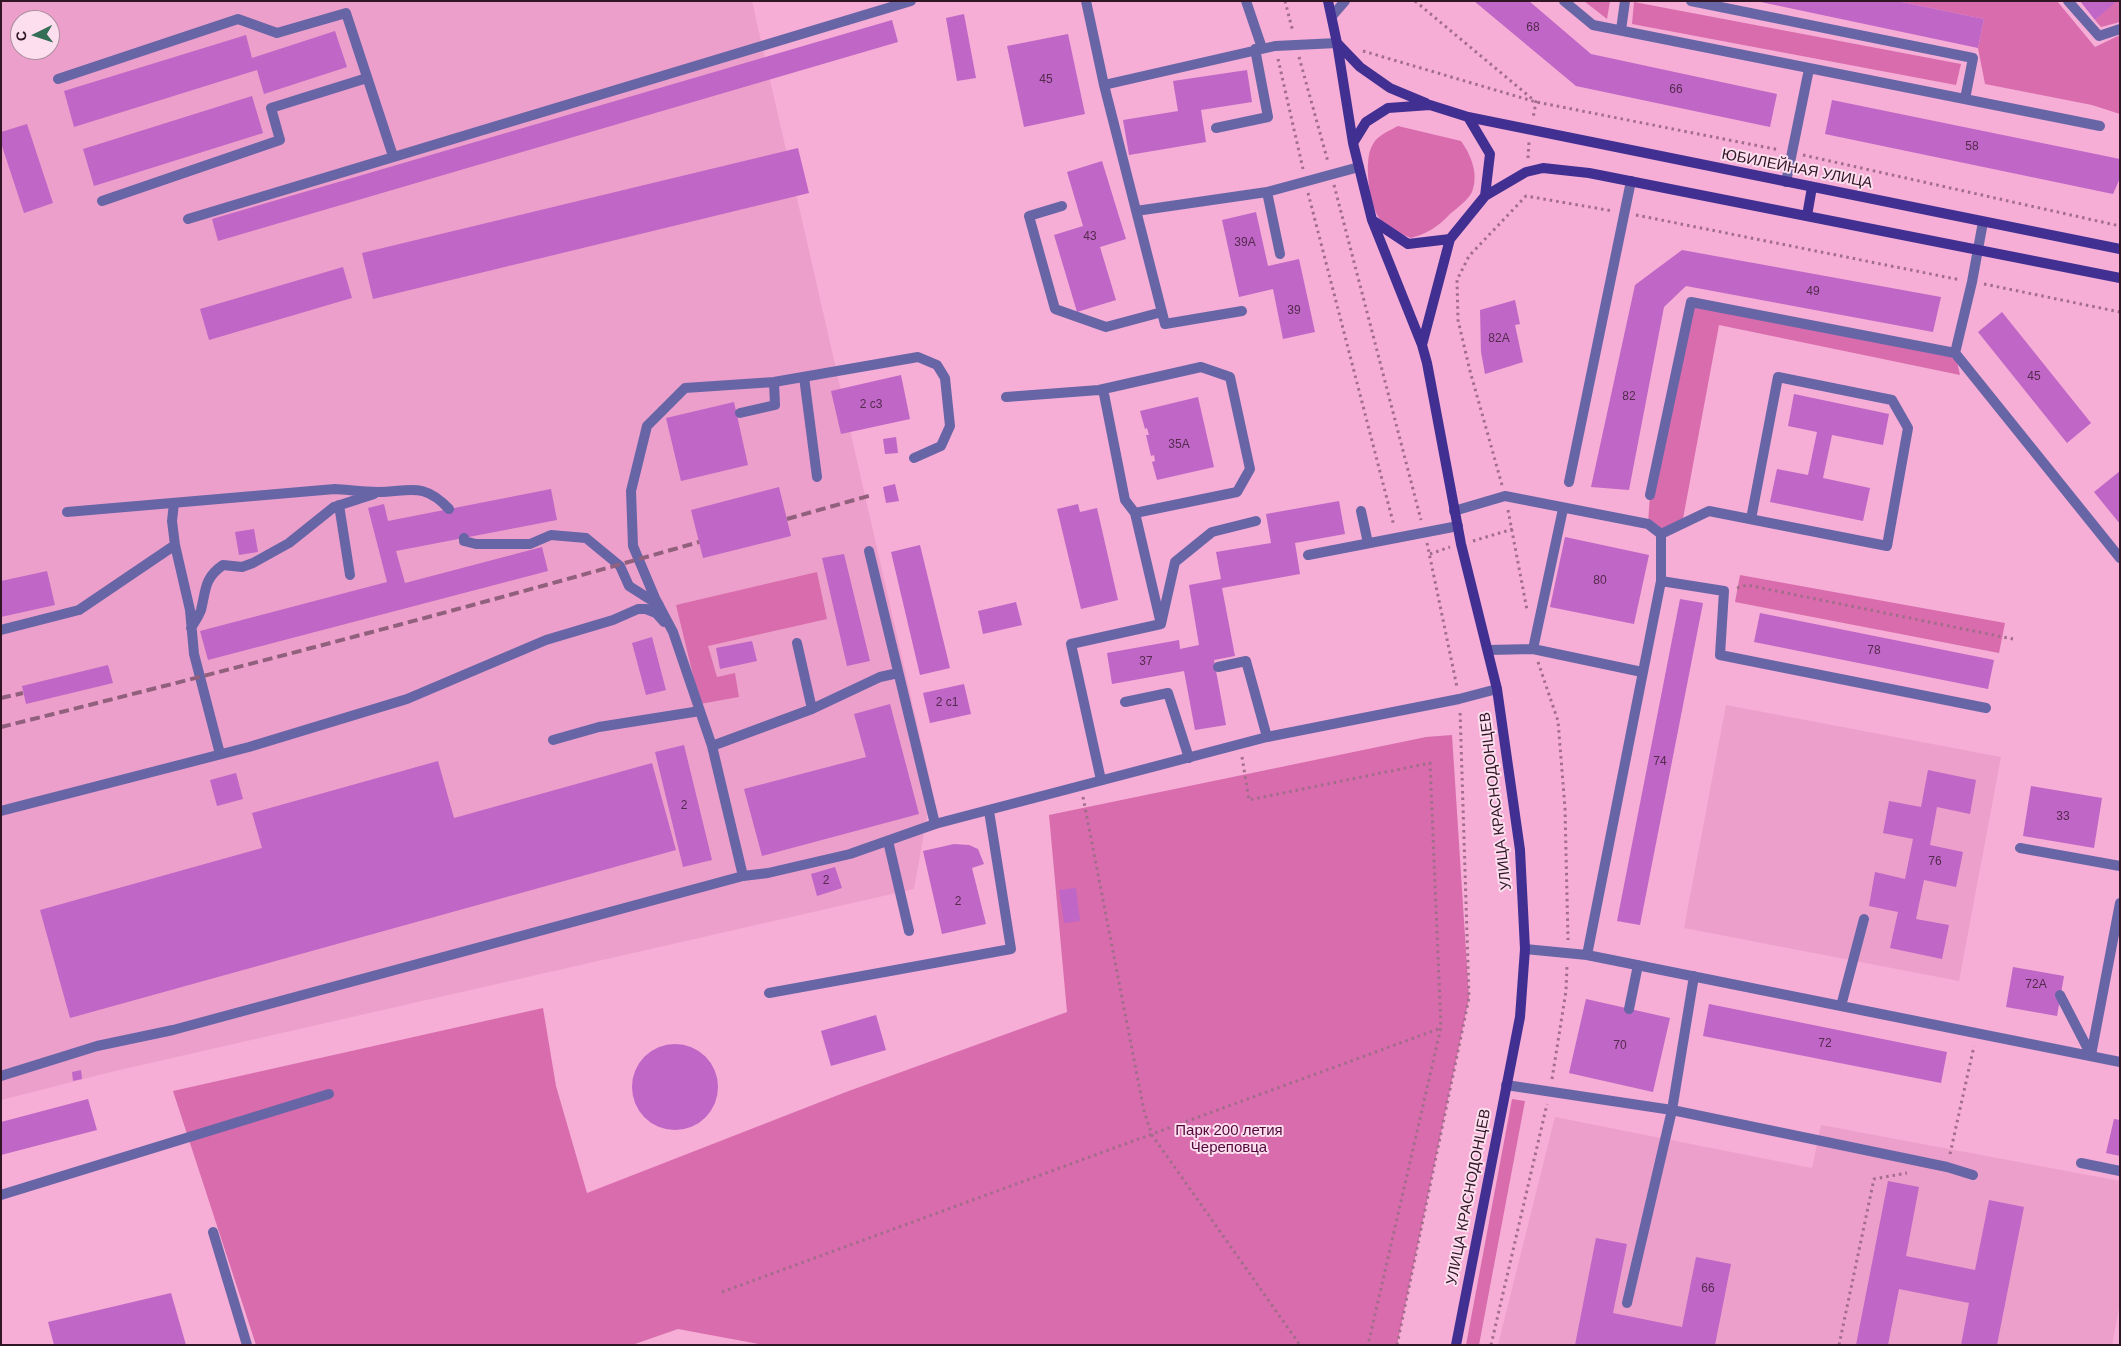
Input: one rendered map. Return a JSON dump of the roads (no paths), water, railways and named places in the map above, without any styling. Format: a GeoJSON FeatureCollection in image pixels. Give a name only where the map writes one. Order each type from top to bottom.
{"type":"FeatureCollection","features":[{"type":"Feature","properties":{"kind":"main road"},"geometry":{"type":"LineString","coordinates":[[1328,1],[1337,43],[1353,143],[1372,220],[1408,244],[1450,238],[1485,196],[1526,172],[1543,168],[1589,172],[2120,278]]}},
{"type":"Feature","properties":{"kind":"main road"},"geometry":{"type":"LineString","coordinates":[[1337,43],[1360,67],[1390,88],[1430,105],[1468,117],[1490,154],[1485,196]]}},
{"type":"Feature","properties":{"kind":"main road"},"geometry":{"type":"LineString","coordinates":[[1353,143],[1366,122],[1388,108],[1430,105]]}},
{"type":"Feature","properties":{"kind":"main road","name":"ЮБИЛЕЙНАЯ УЛИЦА"},"geometry":{"type":"LineString","coordinates":[[1468,117],[2120,249]]}},
{"type":"Feature","properties":{"kind":"main road"},"geometry":{"type":"LineString","coordinates":[[1807,216],[1812,187]]}},
{"type":"Feature","properties":{"kind":"main road","name":"УЛИЦА КРАСНОДОНЦЕВ"},"geometry":{"type":"LineString","coordinates":[[1372,220],[1422,345],[1471,590],[1497,688],[1520,850],[1525,949],[1520,1018],[1456,1345]]}},
{"type":"Feature","properties":{"kind":"main road","name":"УЛИЦА КРАСНОДОНЦЕВ"},"geometry":{"type":"LineString","coordinates":[[1422,345],[1450,238]]}},
{"type":"Feature","properties":{"kind":"street"},"geometry":{"type":"LineString","coordinates":[[188,219],[911,1]]}},
{"type":"Feature","properties":{"kind":"street"},"geometry":{"type":"LineString","coordinates":[[1086,1],[1104,85],[1165,324],[1242,311]]}},
{"type":"Feature","properties":{"kind":"street"},"geometry":{"type":"LineString","coordinates":[[1216,128],[1268,117],[1258,49],[1246,1]]}},
{"type":"Feature","properties":{"kind":"street"},"geometry":{"type":"LineString","coordinates":[[1332,16],[1345,1]]}},
{"type":"Feature","properties":{"kind":"street"},"geometry":{"type":"LineString","coordinates":[[1564,1],[1593,25],[2100,126]]}},
{"type":"Feature","properties":{"kind":"street"},"geometry":{"type":"LineString","coordinates":[[1621,30],[1625,1]]}},
{"type":"Feature","properties":{"kind":"street"},"geometry":{"type":"LineString","coordinates":[[1691,1],[1973,58],[1965,99]]}},
{"type":"Feature","properties":{"kind":"street"},"geometry":{"type":"LineString","coordinates":[[2068,1],[2099,36],[2120,29]]}},
{"type":"Feature","properties":{"kind":"street"},"geometry":{"type":"LineString","coordinates":[[58,79],[238,19],[277,33],[346,13],[393,156]]}},
{"type":"Feature","properties":{"kind":"street"},"geometry":{"type":"LineString","coordinates":[[1104,85],[1258,49],[1275,46],[1337,43]]}},
{"type":"Feature","properties":{"kind":"street"},"geometry":{"type":"LineString","coordinates":[[1786,182],[1808,69]]}},
{"type":"Feature","properties":{"kind":"street"},"geometry":{"type":"LineString","coordinates":[[102,201],[280,140],[271,108],[367,78]]}},
{"type":"Feature","properties":{"kind":"street"},"geometry":{"type":"LineString","coordinates":[[1136,211],[1268,192],[1359,167]]}},
{"type":"Feature","properties":{"kind":"street"},"geometry":{"type":"LineString","coordinates":[[1569,482],[1631,181]]}},
{"type":"Feature","properties":{"kind":"street"},"geometry":{"type":"LineString","coordinates":[[1268,192],[1280,254]]}},
{"type":"Feature","properties":{"kind":"street"},"geometry":{"type":"LineString","coordinates":[[1062,206],[1029,216],[1055,309],[1106,327],[1162,312]]}},
{"type":"Feature","properties":{"kind":"street"},"geometry":{"type":"LineString","coordinates":[[1955,353],[1972,282],[1982,222]]}},
{"type":"Feature","properties":{"kind":"street"},"geometry":{"type":"LineString","coordinates":[[1650,495],[1691,302],[1955,353],[2120,558]]}},
{"type":"Feature","properties":{"kind":"street"},"geometry":{"type":"LineString","coordinates":[[743,876],[712,746],[673,632],[633,546],[631,491],[647,426],[685,388],[774,382],[918,357],[937,365],[945,378],[950,426],[941,446],[914,458]]}},
{"type":"Feature","properties":{"kind":"street"},"geometry":{"type":"LineString","coordinates":[[1006,396],[1104,389],[1201,367],[1230,377],[1250,469],[1237,492],[1135,513]]}},
{"type":"Feature","properties":{"kind":"street"},"geometry":{"type":"LineString","coordinates":[[804,377],[818,477]]}},
{"type":"Feature","properties":{"kind":"street"},"geometry":{"type":"LineString","coordinates":[[1661,534],[1709,510],[1751,519],[1887,546],[1908,428],[1892,400],[1778,377],[1751,519]]}},
{"type":"Feature","properties":{"kind":"street"},"geometry":{"type":"LineString","coordinates":[[740,414],[775,405],[774,382]]}},
{"type":"Feature","properties":{"kind":"street"},"geometry":{"type":"LineString","coordinates":[[1104,389],[1125,500],[1135,513],[1161,624]]}},
{"type":"Feature","properties":{"kind":"street"},"geometry":{"type":"LineString","coordinates":[[191,629],[200,612],[204,591],[213,572],[223,565],[242,567],[289,543],[339,505],[380,492],[405,488],[420,490],[443,502],[449,509]]}},
{"type":"Feature","properties":{"kind":"street"},"geometry":{"type":"LineString","coordinates":[[67,512],[336,489],[380,492]]}},
{"type":"Feature","properties":{"kind":"street"},"geometry":{"type":"LineString","coordinates":[[1454,510],[1505,496],[1563,509],[1648,524],[1661,534]]}},
{"type":"Feature","properties":{"kind":"street"},"geometry":{"type":"LineString","coordinates":[[174,503],[172,521],[175,545],[184,584],[194,654],[220,754]]}},
{"type":"Feature","properties":{"kind":"street"},"geometry":{"type":"LineString","coordinates":[[339,505],[350,575]]}},
{"type":"Feature","properties":{"kind":"street"},"geometry":{"type":"LineString","coordinates":[[1533,649],[1563,509]]}},
{"type":"Feature","properties":{"kind":"street"},"geometry":{"type":"LineString","coordinates":[[1361,511],[1368,543]]}},
{"type":"Feature","properties":{"kind":"street"},"geometry":{"type":"LineString","coordinates":[[1161,624],[1175,562],[1212,532],[1256,521]]}},
{"type":"Feature","properties":{"kind":"street"},"geometry":{"type":"LineString","coordinates":[[1308,555],[1458,526]]}},
{"type":"Feature","properties":{"kind":"street"},"geometry":{"type":"LineString","coordinates":[[1587,955],[1660,581],[1661,534]]}},
{"type":"Feature","properties":{"kind":"street"},"geometry":{"type":"LineString","coordinates":[[464,538],[464,541],[476,544],[530,544],[551,535],[586,538],[620,566],[629,586],[659,605]]}},
{"type":"Feature","properties":{"kind":"street"},"geometry":{"type":"LineString","coordinates":[[1,630],[80,610],[175,545]]}},
{"type":"Feature","properties":{"kind":"street"},"geometry":{"type":"LineString","coordinates":[[869,551],[934,824]]}},
{"type":"Feature","properties":{"kind":"street"},"geometry":{"type":"LineString","coordinates":[[1660,581],[1724,591],[1720,655],[1986,708]]}},
{"type":"Feature","properties":{"kind":"street"},"geometry":{"type":"LineString","coordinates":[[1,811],[220,754],[407,699],[546,640],[612,620],[638,609],[646,608],[656,613],[673,632]]}},
{"type":"Feature","properties":{"kind":"street"},"geometry":{"type":"LineString","coordinates":[[1101,780],[1071,644],[1161,624]]}},
{"type":"Feature","properties":{"kind":"street"},"geometry":{"type":"LineString","coordinates":[[797,643],[812,709]]}},
{"type":"Feature","properties":{"kind":"street"},"geometry":{"type":"LineString","coordinates":[[1488,650],[1533,649],[1642,672]]}},
{"type":"Feature","properties":{"kind":"street"},"geometry":{"type":"LineString","coordinates":[[1218,667],[1246,661],[1267,737]]}},
{"type":"Feature","properties":{"kind":"street"},"geometry":{"type":"LineString","coordinates":[[712,746],[812,709],[880,677],[898,673]]}},
{"type":"Feature","properties":{"kind":"street"},"geometry":{"type":"LineString","coordinates":[[1,1076],[97,1046],[173,1030],[743,876],[768,873],[850,854],[934,824],[989,811],[1080,785],[1267,737],[1459,698],[1497,688]]}},
{"type":"Feature","properties":{"kind":"street"},"geometry":{"type":"LineString","coordinates":[[1125,702],[1168,693],[1189,758]]}},
{"type":"Feature","properties":{"kind":"street"},"geometry":{"type":"LineString","coordinates":[[553,740],[599,727],[700,711]]}},
{"type":"Feature","properties":{"kind":"street"},"geometry":{"type":"LineString","coordinates":[[770,993],[1011,949],[989,811]]}},
{"type":"Feature","properties":{"kind":"street"},"geometry":{"type":"LineString","coordinates":[[888,840],[909,931]]}},
{"type":"Feature","properties":{"kind":"street"},"geometry":{"type":"LineString","coordinates":[[2020,848],[2120,866]]}},
{"type":"Feature","properties":{"kind":"street"},"geometry":{"type":"LineString","coordinates":[[2091,1055],[2120,903]]}},
{"type":"Feature","properties":{"kind":"street"},"geometry":{"type":"LineString","coordinates":[[1842,1006],[1864,920]]}},
{"type":"Feature","properties":{"kind":"street"},"geometry":{"type":"LineString","coordinates":[[1525,949],[1587,955],[2120,1062]]}},
{"type":"Feature","properties":{"kind":"street"},"geometry":{"type":"LineString","coordinates":[[1629,1009],[1638,965]]}},
{"type":"Feature","properties":{"kind":"street"},"geometry":{"type":"LineString","coordinates":[[1628,1303],[1672,1110],[1694,976]]}},
{"type":"Feature","properties":{"kind":"street"},"geometry":{"type":"LineString","coordinates":[[2060,995],[2091,1055]]}},
{"type":"Feature","properties":{"kind":"street"},"geometry":{"type":"LineString","coordinates":[[1506,1085],[1672,1110],[1947,1167],[1973,1175]]}},
{"type":"Feature","properties":{"kind":"street"},"geometry":{"type":"LineString","coordinates":[[1,1196],[329,1094]]}},
{"type":"Feature","properties":{"kind":"street"},"geometry":{"type":"LineString","coordinates":[[2081,1163],[2120,1171]]}},
{"type":"Feature","properties":{"kind":"street"},"geometry":{"type":"LineString","coordinates":[[213,1232],[247,1345]]}},
{"type":"Feature","properties":{"kind":"railway"},"geometry":{"type":"LineString","coordinates":[[787,519],[872,495]]}},
{"type":"Feature","properties":{"kind":"railway"},"geometry":{"type":"LineString","coordinates":[[1,727],[351,638],[699,542]]}},
{"type":"Feature","properties":{"kind":"railway"},"geometry":{"type":"LineString","coordinates":[[1,698],[23,693]]}},
{"type":"Feature","properties":{"kind":"park label","name":"Парк 200 летия Череповца"},"geometry":{"type":"Point","coordinates":[1229,1140]}}]}
